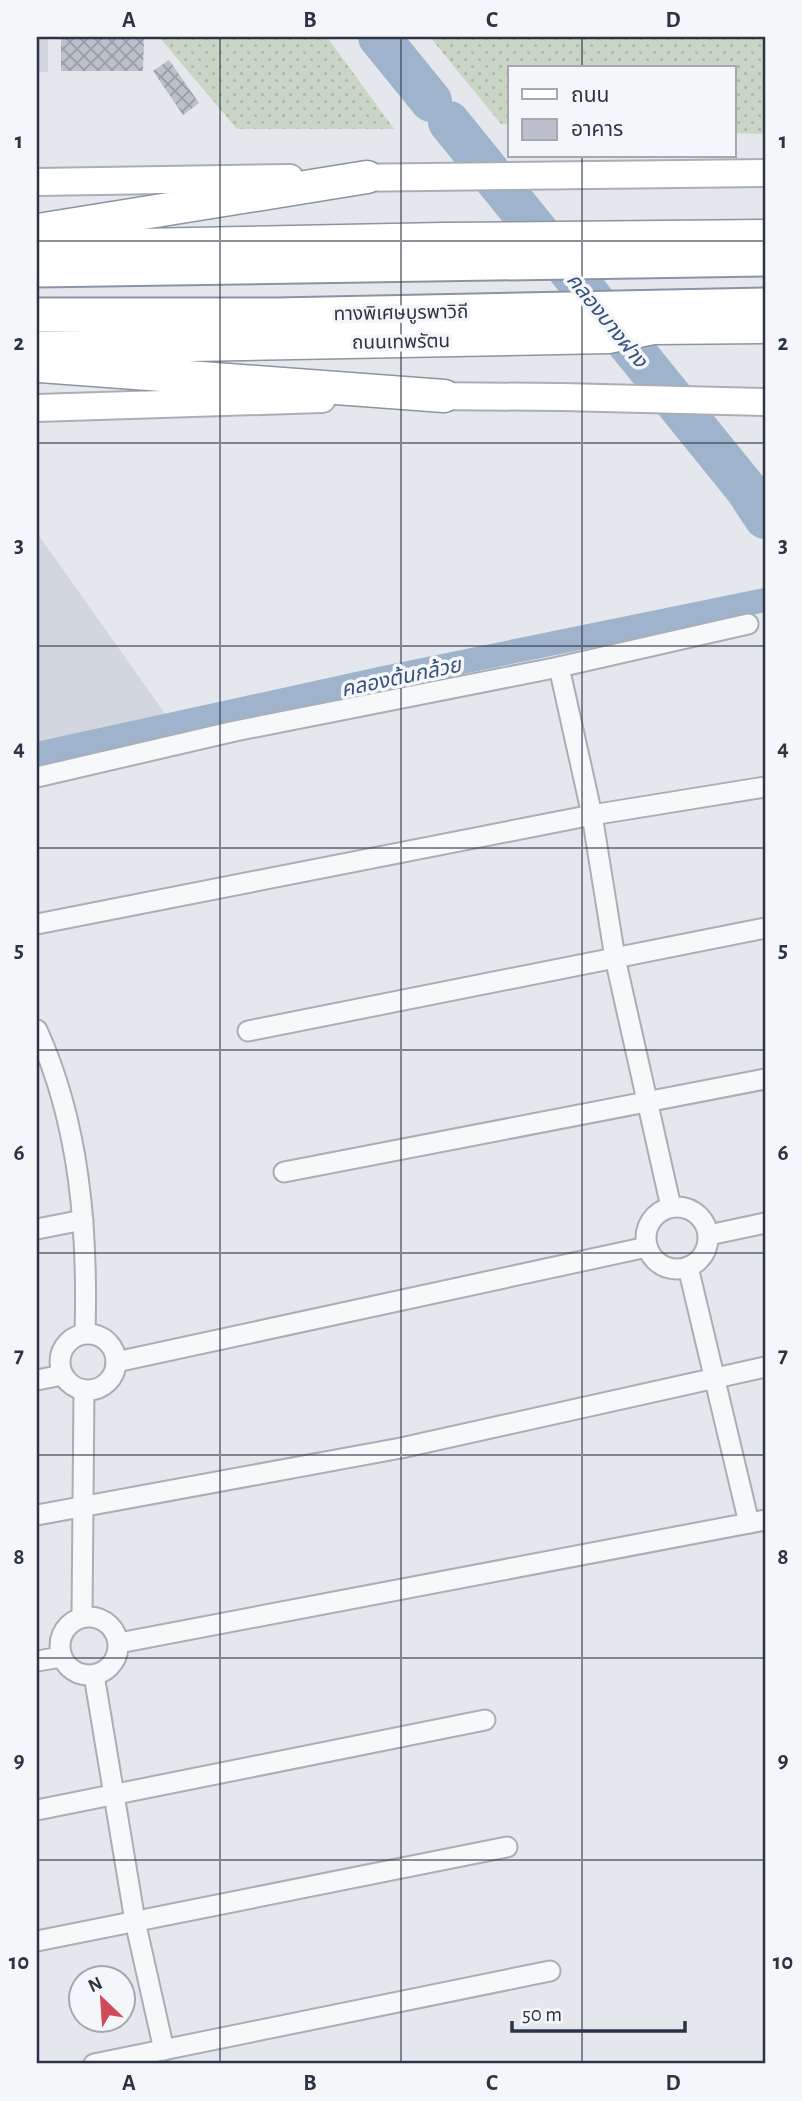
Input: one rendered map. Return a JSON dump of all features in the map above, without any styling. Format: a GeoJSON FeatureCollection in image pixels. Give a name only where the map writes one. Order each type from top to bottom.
{"type":"FeatureCollection","features":[{"type":"Feature","properties":{"kind":"highway"},"geometry":{"type":"LineString","coordinates":[[37,230],[367,177]]}},
{"type":"Feature","properties":{"kind":"highway"},"geometry":{"type":"LineString","coordinates":[[37,247],[765,236]]}},
{"type":"Feature","properties":{"kind":"highway"},"geometry":{"type":"LineString","coordinates":[[37,270],[765,259]]}},
{"type":"Feature","properties":{"kind":"highway","name":"ทางพิเศษบูรพาวิถี"},"geometry":{"type":"LineString","coordinates":[[37,316],[291,315],[765,305]]}},
{"type":"Feature","properties":{"kind":"highway","name":"ถนนเทพรัตน"},"geometry":{"type":"LineString","coordinates":[[37,348],[608,337],[653,328],[765,327]]}},
{"type":"Feature","properties":{"kind":"highway"},"geometry":{"type":"LineString","coordinates":[[37,366],[444,396]]}},
{"type":"Feature","properties":{"kind":"main road"},"geometry":{"type":"LineString","coordinates":[[37,182],[765,173]]}},
{"type":"Feature","properties":{"kind":"main road"},"geometry":{"type":"LineString","coordinates":[[37,408],[444,396],[765,402]]}},
{"type":"Feature","properties":{"kind":"street"},"geometry":{"type":"LineString","coordinates":[[37,777],[235,731],[559,667],[748,624]]}},
{"type":"Feature","properties":{"kind":"street"},"geometry":{"type":"LineString","coordinates":[[559,667],[592,815],[615,958],[671,1207]]}},
{"type":"Feature","properties":{"kind":"street"},"geometry":{"type":"LineString","coordinates":[[37,924],[592,815],[765,787]]}},
{"type":"Feature","properties":{"kind":"street"},"geometry":{"type":"LineString","coordinates":[[248,1031],[765,928]]}},
{"type":"Feature","properties":{"kind":"street"},"geometry":{"type":"LineString","coordinates":[[37,1030],[46,1078],[73,1144],[83,1220],[87,1279],[85,1334]]}},
{"type":"Feature","properties":{"kind":"street"},"geometry":{"type":"LineString","coordinates":[[284,1172],[765,1079]]}},
{"type":"Feature","properties":{"kind":"street"},"geometry":{"type":"LineString","coordinates":[[671,1207],[682,1207],[700,1216],[709,1235],[704,1255],[688,1268],[678,1270],[658,1264],[647,1247],[645,1236],[648,1226],[661,1211],[671,1207]]}},
{"type":"Feature","properties":{"kind":"street"},"geometry":{"type":"LineString","coordinates":[[37,1229],[83,1220]]}},
{"type":"Feature","properties":{"kind":"street"},"geometry":{"type":"LineString","coordinates":[[709,1235],[765,1223]]}},
{"type":"Feature","properties":{"kind":"street"},"geometry":{"type":"LineString","coordinates":[[116,1362],[647,1247]]}},
{"type":"Feature","properties":{"kind":"street"},"geometry":{"type":"LineString","coordinates":[[119,1643],[757,1522],[714,1378],[688,1268]]}},
{"type":"Feature","properties":{"kind":"street"},"geometry":{"type":"LineString","coordinates":[[85,1334],[95,1334],[110,1345],[116,1362],[110,1380],[93,1390],[75,1388],[62,1375],[59,1366],[62,1348],[76,1336],[85,1334]]}},
{"type":"Feature","properties":{"kind":"street"},"geometry":{"type":"LineString","coordinates":[[37,1515],[401,1448],[765,1367]]}},
{"type":"Feature","properties":{"kind":"street"},"geometry":{"type":"LineString","coordinates":[[37,1380],[62,1375]]}},
{"type":"Feature","properties":{"kind":"street"},"geometry":{"type":"LineString","coordinates":[[82,1618],[84,1390]]}},
{"type":"Feature","properties":{"kind":"street"},"geometry":{"type":"LineString","coordinates":[[92,1617],[109,1625],[119,1643],[116,1659],[110,1666],[94,1675],[75,1671],[66,1665],[62,1657],[61,1637],[73,1621],[82,1618],[92,1617]]}},
{"type":"Feature","properties":{"kind":"street"},"geometry":{"type":"LineString","coordinates":[[37,1661],[62,1657]]}},
{"type":"Feature","properties":{"kind":"street"},"geometry":{"type":"LineString","coordinates":[[94,1675],[135,1921],[164,2050]]}},
{"type":"Feature","properties":{"kind":"street"},"geometry":{"type":"LineString","coordinates":[[37,1810],[485,1720]]}},
{"type":"Feature","properties":{"kind":"street"},"geometry":{"type":"LineString","coordinates":[[37,1941],[507,1847]]}},
{"type":"Feature","properties":{"kind":"street"},"geometry":{"type":"LineString","coordinates":[[94,2064],[550,1971]]}},
{"type":"Feature","properties":{"kind":"shaded area"},"geometry":{"type":"Polygon","coordinates":[[[37,37],[48,37],[48,72],[37,72],[37,37]]]}},
{"type":"Feature","properties":{"kind":"shaded area"},"geometry":{"type":"Polygon","coordinates":[[[37,533],[171,722],[37,746],[37,533]]]}},
{"type":"Feature","properties":{"kind":"green space"},"geometry":{"type":"Polygon","coordinates":[[[159,37],[327,37],[394,129],[237,129],[159,37]]]}},
{"type":"Feature","properties":{"kind":"green space"},"geometry":{"type":"Polygon","coordinates":[[[430,37],[765,37],[765,134],[736,133],[736,66],[508,66],[508,124],[501,124],[430,37]]]}},
{"type":"Feature","properties":{"kind":"building"},"geometry":{"type":"Polygon","coordinates":[[[61,37],[144,37],[143,71],[61,71],[61,37]]]}},
{"type":"Feature","properties":{"kind":"building"},"geometry":{"type":"Polygon","coordinates":[[[169,60],[199,103],[183,115],[153,71],[169,60]]]}},
{"type":"Feature","properties":{"kind":"waterway","name":"คลองบางฝาง"},"geometry":{"type":"LineString","coordinates":[[379,37],[431,101]]}},
{"type":"Feature","properties":{"kind":"waterway","name":"คลองบางฝาง"},"geometry":{"type":"LineString","coordinates":[[449,122],[746,489],[765,518]]}},
{"type":"Feature","properties":{"kind":"waterway","name":"คลองต้นกล้วย"},"geometry":{"type":"LineString","coordinates":[[37,754],[384,678],[765,600]]}}]}
